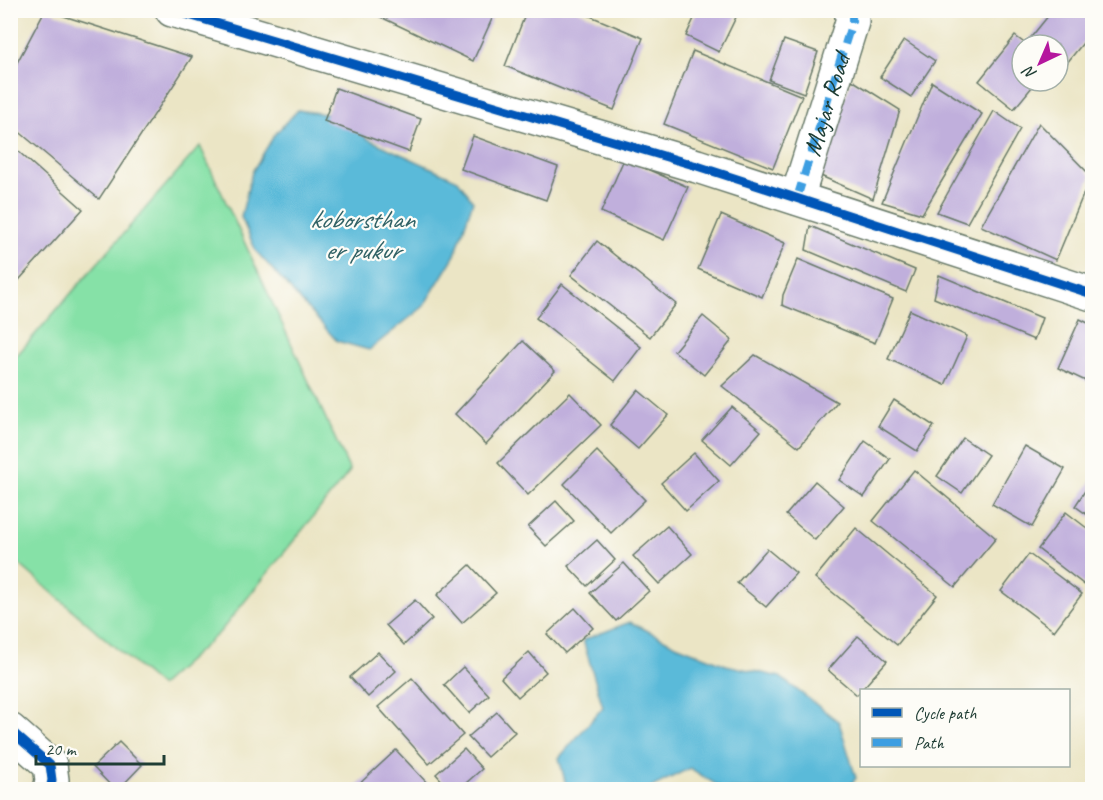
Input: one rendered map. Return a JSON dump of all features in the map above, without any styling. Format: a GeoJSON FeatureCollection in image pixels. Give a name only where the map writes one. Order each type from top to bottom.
{"type":"FeatureCollection","features":[{"type":"Feature","properties":{"kind":"street"},"geometry":{"type":"LineString","coordinates":[[172,10],[697,166],[1092,294]]}},
{"type":"Feature","properties":{"kind":"street","name":"Majar Road"},"geometry":{"type":"LineString","coordinates":[[797,198],[852,22],[852,10]]}},
{"type":"Feature","properties":{"kind":"street"},"geometry":{"type":"LineString","coordinates":[[10,730],[50,765],[52,780],[50,789]]}},
{"type":"Feature","properties":{"kind":"green space"},"geometry":{"type":"Polygon","coordinates":[[[200,146],[350,471],[220,632],[160,686],[11,557],[11,362],[200,146]]]}},
{"type":"Feature","properties":{"kind":"water","name":"koborsthan er pukur"},"geometry":{"type":"Polygon","coordinates":[[[298,110],[332,115],[368,139],[458,180],[473,201],[455,255],[423,307],[369,350],[337,341],[256,251],[241,217],[252,172],[275,134],[298,110]]]}},
{"type":"Feature","properties":{"kind":"water"},"geometry":{"type":"Polygon","coordinates":[[[630,622],[676,645],[726,665],[780,677],[839,722],[856,778],[847,789],[723,789],[690,768],[648,789],[567,789],[559,758],[603,707],[583,640],[630,622]]]}},
{"type":"Feature","properties":{"kind":"building"},"geometry":{"type":"Polygon","coordinates":[[[45,10],[192,57],[99,199],[10,124],[10,76],[45,10]]]}},
{"type":"Feature","properties":{"kind":"building"},"geometry":{"type":"Polygon","coordinates":[[[366,10],[496,10],[473,61],[366,10]]]}},
{"type":"Feature","properties":{"kind":"building"},"geometry":{"type":"Polygon","coordinates":[[[527,10],[576,10],[643,38],[614,110],[505,66],[527,10]]]}},
{"type":"Feature","properties":{"kind":"building"},"geometry":{"type":"Polygon","coordinates":[[[698,10],[733,10],[738,13],[719,52],[686,36],[698,10]]]}},
{"type":"Feature","properties":{"kind":"building"},"geometry":{"type":"Polygon","coordinates":[[[1053,10],[1082,10],[1092,19],[1092,32],[1070,59],[1070,33],[1034,33],[1053,10]]]}},
{"type":"Feature","properties":{"kind":"building"},"geometry":{"type":"Polygon","coordinates":[[[784,40],[818,52],[804,93],[769,80],[784,40]]]}},
{"type":"Feature","properties":{"kind":"building"},"geometry":{"type":"Polygon","coordinates":[[[904,40],[935,61],[911,97],[880,77],[904,40]]]}},
{"type":"Feature","properties":{"kind":"building"},"geometry":{"type":"Polygon","coordinates":[[[1010,42],[1010,93],[1027,93],[1014,109],[979,81],[1010,42]]]}},
{"type":"Feature","properties":{"kind":"building"},"geometry":{"type":"Polygon","coordinates":[[[693,51],[802,96],[773,168],[664,124],[693,51]]]}},
{"type":"Feature","properties":{"kind":"building"},"geometry":{"type":"Polygon","coordinates":[[[852,80],[900,110],[873,199],[814,173],[852,80]]]}},
{"type":"Feature","properties":{"kind":"building"},"geometry":{"type":"Polygon","coordinates":[[[932,82],[982,114],[922,214],[882,202],[932,82]]]}},
{"type":"Feature","properties":{"kind":"building"},"geometry":{"type":"Polygon","coordinates":[[[336,88],[421,119],[409,152],[324,121],[336,88]]]}},
{"type":"Feature","properties":{"kind":"building"},"geometry":{"type":"Polygon","coordinates":[[[994,111],[1020,129],[967,223],[937,212],[994,111]]]}},
{"type":"Feature","properties":{"kind":"building"},"geometry":{"type":"Polygon","coordinates":[[[1039,123],[1091,176],[1056,260],[981,226],[1039,123]]]}},
{"type":"Feature","properties":{"kind":"building"},"geometry":{"type":"Polygon","coordinates":[[[473,136],[558,167],[546,200],[461,169],[473,136]]]}},
{"type":"Feature","properties":{"kind":"building"},"geometry":{"type":"Polygon","coordinates":[[[10,144],[83,209],[10,290],[10,144]]]}},
{"type":"Feature","properties":{"kind":"building"},"geometry":{"type":"Polygon","coordinates":[[[624,159],[688,187],[664,240],[601,212],[624,159]]]}},
{"type":"Feature","properties":{"kind":"building"},"geometry":{"type":"Polygon","coordinates":[[[721,215],[785,243],[762,297],[698,269],[721,215]]]}},
{"type":"Feature","properties":{"kind":"building"},"geometry":{"type":"Polygon","coordinates":[[[810,226],[915,270],[906,292],[806,250],[810,226]]]}},
{"type":"Feature","properties":{"kind":"building"},"geometry":{"type":"Polygon","coordinates":[[[597,241],[676,304],[650,337],[571,275],[597,241]]]}},
{"type":"Feature","properties":{"kind":"building"},"geometry":{"type":"Polygon","coordinates":[[[798,259],[893,299],[875,343],[782,305],[783,295],[798,259]]]}},
{"type":"Feature","properties":{"kind":"building"},"geometry":{"type":"Polygon","coordinates":[[[939,275],[1042,318],[1034,340],[934,298],[939,275]]]}},
{"type":"Feature","properties":{"kind":"building"},"geometry":{"type":"Polygon","coordinates":[[[562,284],[641,347],[615,381],[536,318],[562,284]]]}},
{"type":"Feature","properties":{"kind":"building"},"geometry":{"type":"Polygon","coordinates":[[[910,310],[967,336],[945,385],[888,359],[910,310]]]}},
{"type":"Feature","properties":{"kind":"building"},"geometry":{"type":"Polygon","coordinates":[[[703,316],[732,340],[704,375],[674,351],[703,316]]]}},
{"type":"Feature","properties":{"kind":"building"},"geometry":{"type":"Polygon","coordinates":[[[1080,319],[1092,325],[1092,384],[1058,368],[1080,319]]]}},
{"type":"Feature","properties":{"kind":"building"},"geometry":{"type":"Polygon","coordinates":[[[523,341],[555,371],[486,444],[455,414],[523,341]]]}},
{"type":"Feature","properties":{"kind":"building"},"geometry":{"type":"Polygon","coordinates":[[[755,355],[837,402],[799,447],[722,386],[755,355]]]}},
{"type":"Feature","properties":{"kind":"building"},"geometry":{"type":"Polygon","coordinates":[[[638,390],[668,415],[638,449],[610,425],[638,390]]]}},
{"type":"Feature","properties":{"kind":"building"},"geometry":{"type":"Polygon","coordinates":[[[570,393],[601,425],[528,495],[498,463],[570,393]]]}},
{"type":"Feature","properties":{"kind":"building"},"geometry":{"type":"Polygon","coordinates":[[[894,400],[934,426],[917,451],[878,426],[894,400]]]}},
{"type":"Feature","properties":{"kind":"building"},"geometry":{"type":"Polygon","coordinates":[[[732,407],[761,431],[731,465],[702,440],[732,407]]]}},
{"type":"Feature","properties":{"kind":"building"},"geometry":{"type":"Polygon","coordinates":[[[963,438],[988,455],[962,493],[937,476],[963,438]]]}},
{"type":"Feature","properties":{"kind":"building"},"geometry":{"type":"Polygon","coordinates":[[[865,441],[890,459],[864,497],[839,480],[865,441]]]}},
{"type":"Feature","properties":{"kind":"building"},"geometry":{"type":"Polygon","coordinates":[[[1025,446],[1065,469],[1032,527],[992,504],[1025,446]]]}},
{"type":"Feature","properties":{"kind":"building"},"geometry":{"type":"Polygon","coordinates":[[[597,451],[645,500],[611,533],[564,484],[597,451]]]}},
{"type":"Feature","properties":{"kind":"building"},"geometry":{"type":"Polygon","coordinates":[[[694,453],[719,481],[686,511],[661,483],[694,453]]]}},
{"type":"Feature","properties":{"kind":"building"},"geometry":{"type":"Polygon","coordinates":[[[914,470],[996,538],[955,587],[873,521],[914,470]]]}},
{"type":"Feature","properties":{"kind":"building"},"geometry":{"type":"Polygon","coordinates":[[[1092,480],[1092,518],[1075,506],[1092,480]]]}},
{"type":"Feature","properties":{"kind":"building"},"geometry":{"type":"Polygon","coordinates":[[[815,481],[844,506],[815,540],[786,515],[815,481]]]}},
{"type":"Feature","properties":{"kind":"building"},"geometry":{"type":"Polygon","coordinates":[[[556,501],[574,521],[546,546],[528,527],[556,501]]]}},
{"type":"Feature","properties":{"kind":"building"},"geometry":{"type":"Polygon","coordinates":[[[1066,512],[1092,532],[1091,590],[1038,549],[1066,512]]]}},
{"type":"Feature","properties":{"kind":"building"},"geometry":{"type":"Polygon","coordinates":[[[667,526],[692,554],[659,584],[633,556],[667,526]]]}},
{"type":"Feature","properties":{"kind":"building"},"geometry":{"type":"Polygon","coordinates":[[[856,528],[937,595],[897,645],[815,578],[856,528]]]}},
{"type":"Feature","properties":{"kind":"building"},"geometry":{"type":"Polygon","coordinates":[[[597,540],[615,560],[587,586],[568,566],[597,540]]]}},
{"type":"Feature","properties":{"kind":"building"},"geometry":{"type":"Polygon","coordinates":[[[767,549],[796,573],[766,607],[737,583],[767,549]]]}},
{"type":"Feature","properties":{"kind":"building"},"geometry":{"type":"Polygon","coordinates":[[[1029,554],[1082,594],[1054,631],[1001,591],[1029,554]]]}},
{"type":"Feature","properties":{"kind":"building"},"geometry":{"type":"Polygon","coordinates":[[[624,563],[649,591],[616,621],[590,593],[624,563]]]}},
{"type":"Feature","properties":{"kind":"building"},"geometry":{"type":"Polygon","coordinates":[[[470,565],[496,593],[462,623],[437,595],[470,565]]]}},
{"type":"Feature","properties":{"kind":"building"},"geometry":{"type":"Polygon","coordinates":[[[415,600],[432,619],[404,645],[386,625],[415,600]]]}},
{"type":"Feature","properties":{"kind":"building"},"geometry":{"type":"Polygon","coordinates":[[[575,608],[593,628],[565,653],[547,634],[575,608]]]}},
{"type":"Feature","properties":{"kind":"building"},"geometry":{"type":"Polygon","coordinates":[[[858,636],[887,661],[857,695],[828,670],[858,636]]]}},
{"type":"Feature","properties":{"kind":"building"},"geometry":{"type":"Polygon","coordinates":[[[378,652],[396,671],[368,697],[350,677],[378,652]]]}},
{"type":"Feature","properties":{"kind":"building"},"geometry":{"type":"Polygon","coordinates":[[[529,652],[546,672],[518,697],[501,678],[529,652]]]}},
{"type":"Feature","properties":{"kind":"building"},"geometry":{"type":"Polygon","coordinates":[[[463,667],[489,695],[469,713],[444,685],[463,667]]]}},
{"type":"Feature","properties":{"kind":"building"},"geometry":{"type":"Polygon","coordinates":[[[412,678],[463,735],[429,764],[378,707],[412,678]]]}},
{"type":"Feature","properties":{"kind":"building"},"geometry":{"type":"Polygon","coordinates":[[[497,712],[515,732],[487,757],[468,737],[497,712]]]}},
{"type":"Feature","properties":{"kind":"building"},"geometry":{"type":"Polygon","coordinates":[[[119,742],[142,765],[118,790],[115,790],[93,767],[119,742]]]}},
{"type":"Feature","properties":{"kind":"building"},"geometry":{"type":"Polygon","coordinates":[[[464,749],[482,769],[458,790],[450,790],[436,774],[464,749]]]}},
{"type":"Feature","properties":{"kind":"building"},"geometry":{"type":"Polygon","coordinates":[[[396,750],[428,784],[423,790],[360,790],[357,786],[396,750]]]}},
{"type":"Feature","properties":{"kind":"marked path"},"geometry":{"type":"LineString","coordinates":[[797,198],[852,22],[852,10]]}},
{"type":"Feature","properties":{"kind":"cycle path"},"geometry":{"type":"LineString","coordinates":[[172,10],[697,166],[1092,294]]}},
{"type":"Feature","properties":{"kind":"cycle path"},"geometry":{"type":"LineString","coordinates":[[10,730],[50,765],[52,780],[50,790]]}}]}
